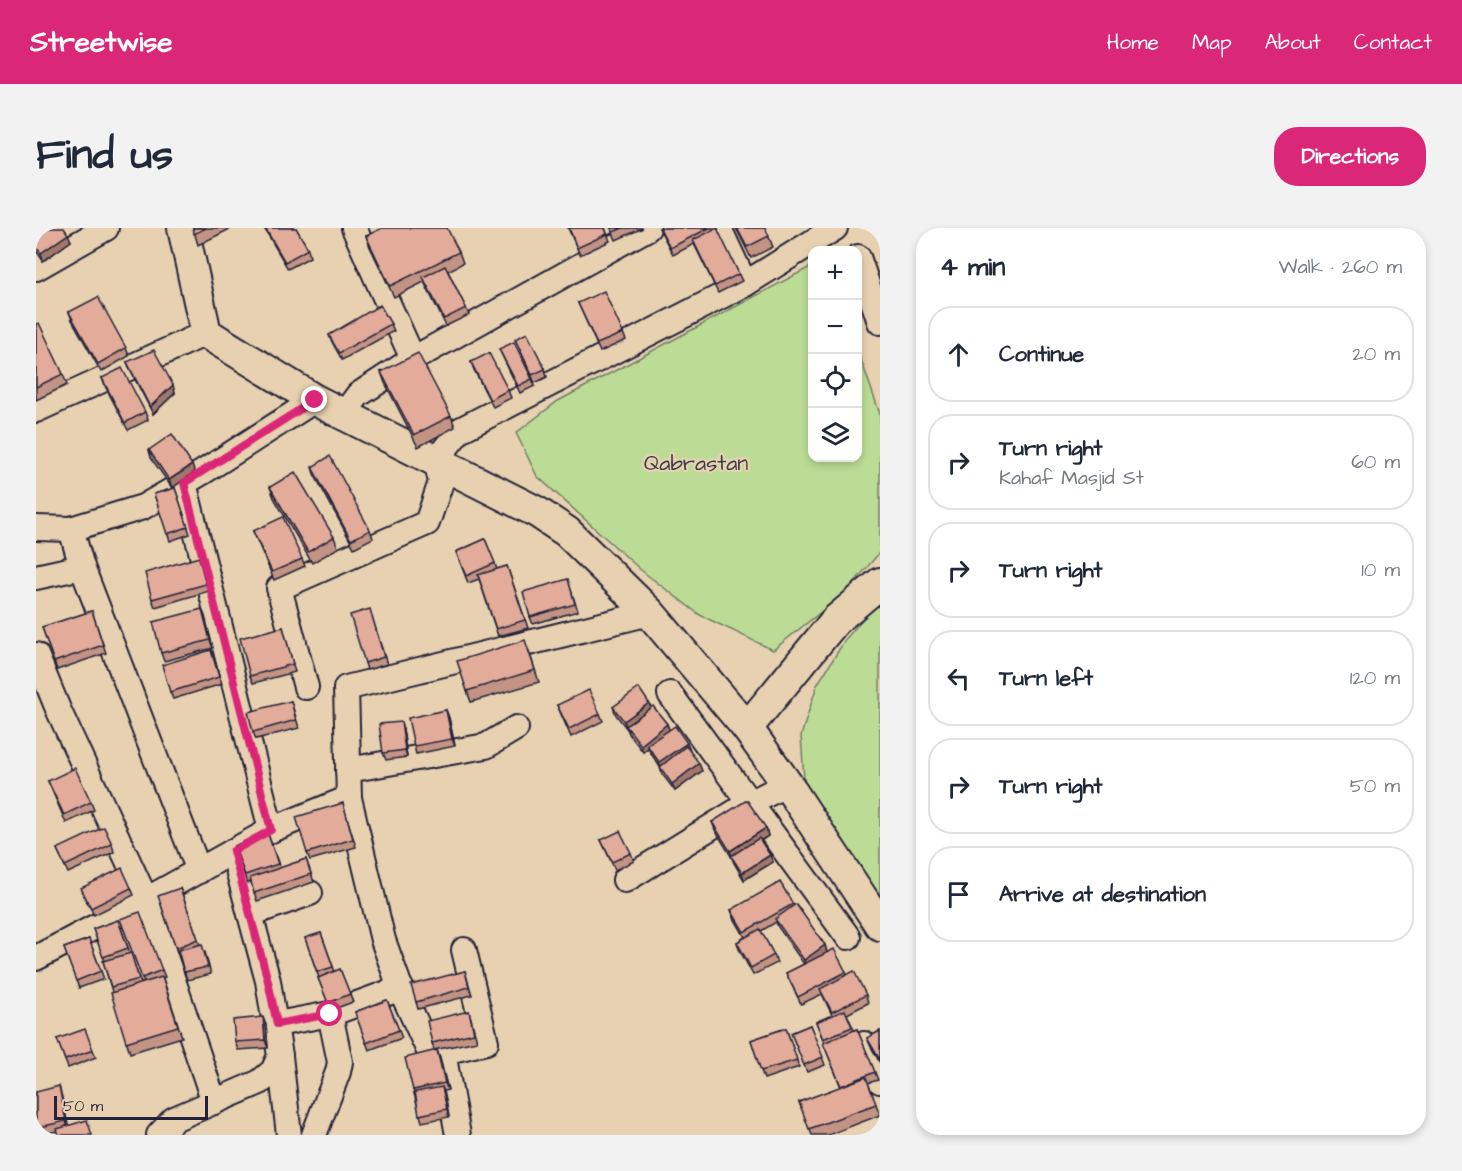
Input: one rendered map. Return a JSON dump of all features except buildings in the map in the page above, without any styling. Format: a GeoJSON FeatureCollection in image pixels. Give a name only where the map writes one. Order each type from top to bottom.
{"type":"FeatureCollection","features":[{"type":"Feature","properties":{"kind":"street"},"geometry":{"type":"LineString","coordinates":[[36,268],[106,228]]}},
{"type":"Feature","properties":{"kind":"street"},"geometry":{"type":"LineString","coordinates":[[183,228],[206,333],[315,400],[537,512],[567,532],[650,614],[747,728],[787,784],[880,925]]}},
{"type":"Feature","properties":{"kind":"street"},"geometry":{"type":"LineString","coordinates":[[344,414],[358,395],[613,236],[648,228]]}},
{"type":"Feature","properties":{"kind":"street"},"geometry":{"type":"LineString","coordinates":[[719,228],[745,284]]}},
{"type":"Feature","properties":{"kind":"street"},"geometry":{"type":"LineString","coordinates":[[436,460],[460,430],[745,284],[835,228]]}},
{"type":"Feature","properties":{"kind":"street"},"geometry":{"type":"LineString","coordinates":[[848,228],[854,246]]}},
{"type":"Feature","properties":{"kind":"street"},"geometry":{"type":"LineString","coordinates":[[363,231],[413,359]]}},
{"type":"Feature","properties":{"kind":"street"},"geometry":{"type":"LineString","coordinates":[[862,268],[880,322]]}},
{"type":"Feature","properties":{"kind":"street"},"geometry":{"type":"LineString","coordinates":[[36,410],[206,333]]}},
{"type":"Feature","properties":{"kind":"street"},"geometry":{"type":"LineString","coordinates":[[36,528],[71,529],[143,507],[315,400]]}},
{"type":"Feature","properties":{"kind":"street"},"geometry":{"type":"LineString","coordinates":[[306,687],[279,588],[427,523],[441,482],[436,460]]}},
{"type":"Feature","properties":{"kind":"street"},"geometry":{"type":"LineString","coordinates":[[184,483],[271,830]]}},
{"type":"Feature","properties":{"kind":"street"},"geometry":{"type":"LineString","coordinates":[[71,529],[82,567],[199,871]]}},
{"type":"Feature","properties":{"kind":"street"},"geometry":{"type":"LineString","coordinates":[[36,577],[82,567]]}},
{"type":"Feature","properties":{"kind":"street"},"geometry":{"type":"LineString","coordinates":[[747,728],[836,620],[880,583]]}},
{"type":"Feature","properties":{"kind":"street"},"geometry":{"type":"LineString","coordinates":[[464,950],[486,1042],[443,1052],[429,1051],[383,940],[348,798],[346,688],[650,614]]}},
{"type":"Feature","properties":{"kind":"street"},"geometry":{"type":"LineString","coordinates":[[36,655],[58,709],[146,900],[214,1102]]}},
{"type":"Feature","properties":{"kind":"street"},"geometry":{"type":"LineString","coordinates":[[670,694],[848,937]]}},
{"type":"Feature","properties":{"kind":"street"},"geometry":{"type":"LineString","coordinates":[[348,770],[486,746],[516,728]]}},
{"type":"Feature","properties":{"kind":"street"},"geometry":{"type":"LineString","coordinates":[[625,880],[750,803],[787,784]]}},
{"type":"Feature","properties":{"kind":"street"},"geometry":{"type":"LineString","coordinates":[[39,950],[146,900],[271,830],[348,798]]}},
{"type":"Feature","properties":{"kind":"street"},"geometry":{"type":"LineString","coordinates":[[233,851],[268,981],[277,1024],[290,1135]]}},
{"type":"Feature","properties":{"kind":"street"},"geometry":{"type":"LineString","coordinates":[[250,914],[310,893]]}},
{"type":"Feature","properties":{"kind":"street"},"geometry":{"type":"LineString","coordinates":[[277,1024],[330,1014],[401,988]]}},
{"type":"Feature","properties":{"kind":"street"},"geometry":{"type":"LineString","coordinates":[[314,1135],[340,1062],[330,1014]]}},
{"type":"Feature","properties":{"kind":"street"},"geometry":{"type":"LineString","coordinates":[[864,1044],[880,1081]]}},
{"type":"Feature","properties":{"kind":"street"},"geometry":{"type":"LineString","coordinates":[[443,1052],[458,1135]]}},
{"type":"Feature","properties":{"kind":"street"},"geometry":{"type":"LineString","coordinates":[[159,1135],[174,1119],[260,1082],[273,1071],[280,1056]]}},
{"type":"Feature","properties":{"kind":"green space","name":"Qabrastan"},"geometry":{"type":"Polygon","coordinates":[[[808,268],[808,462],[862,462],[862,362],[880,414],[880,552],[847,591],[773,650],[700,615],[642,571],[537,476],[516,433],[558,401],[808,268]]]}},
{"type":"Feature","properties":{"kind":"green space"},"geometry":{"type":"Polygon","coordinates":[[[880,598],[880,919],[805,793],[801,736],[817,685],[845,640],[880,598]]]}},
{"type":"Feature","properties":{"kind":"route"},"geometry":{"type":"LineString","coordinates":[[315,400],[184,483],[271,830],[233,851],[268,981],[277,1024],[330,1014]]}}]}
